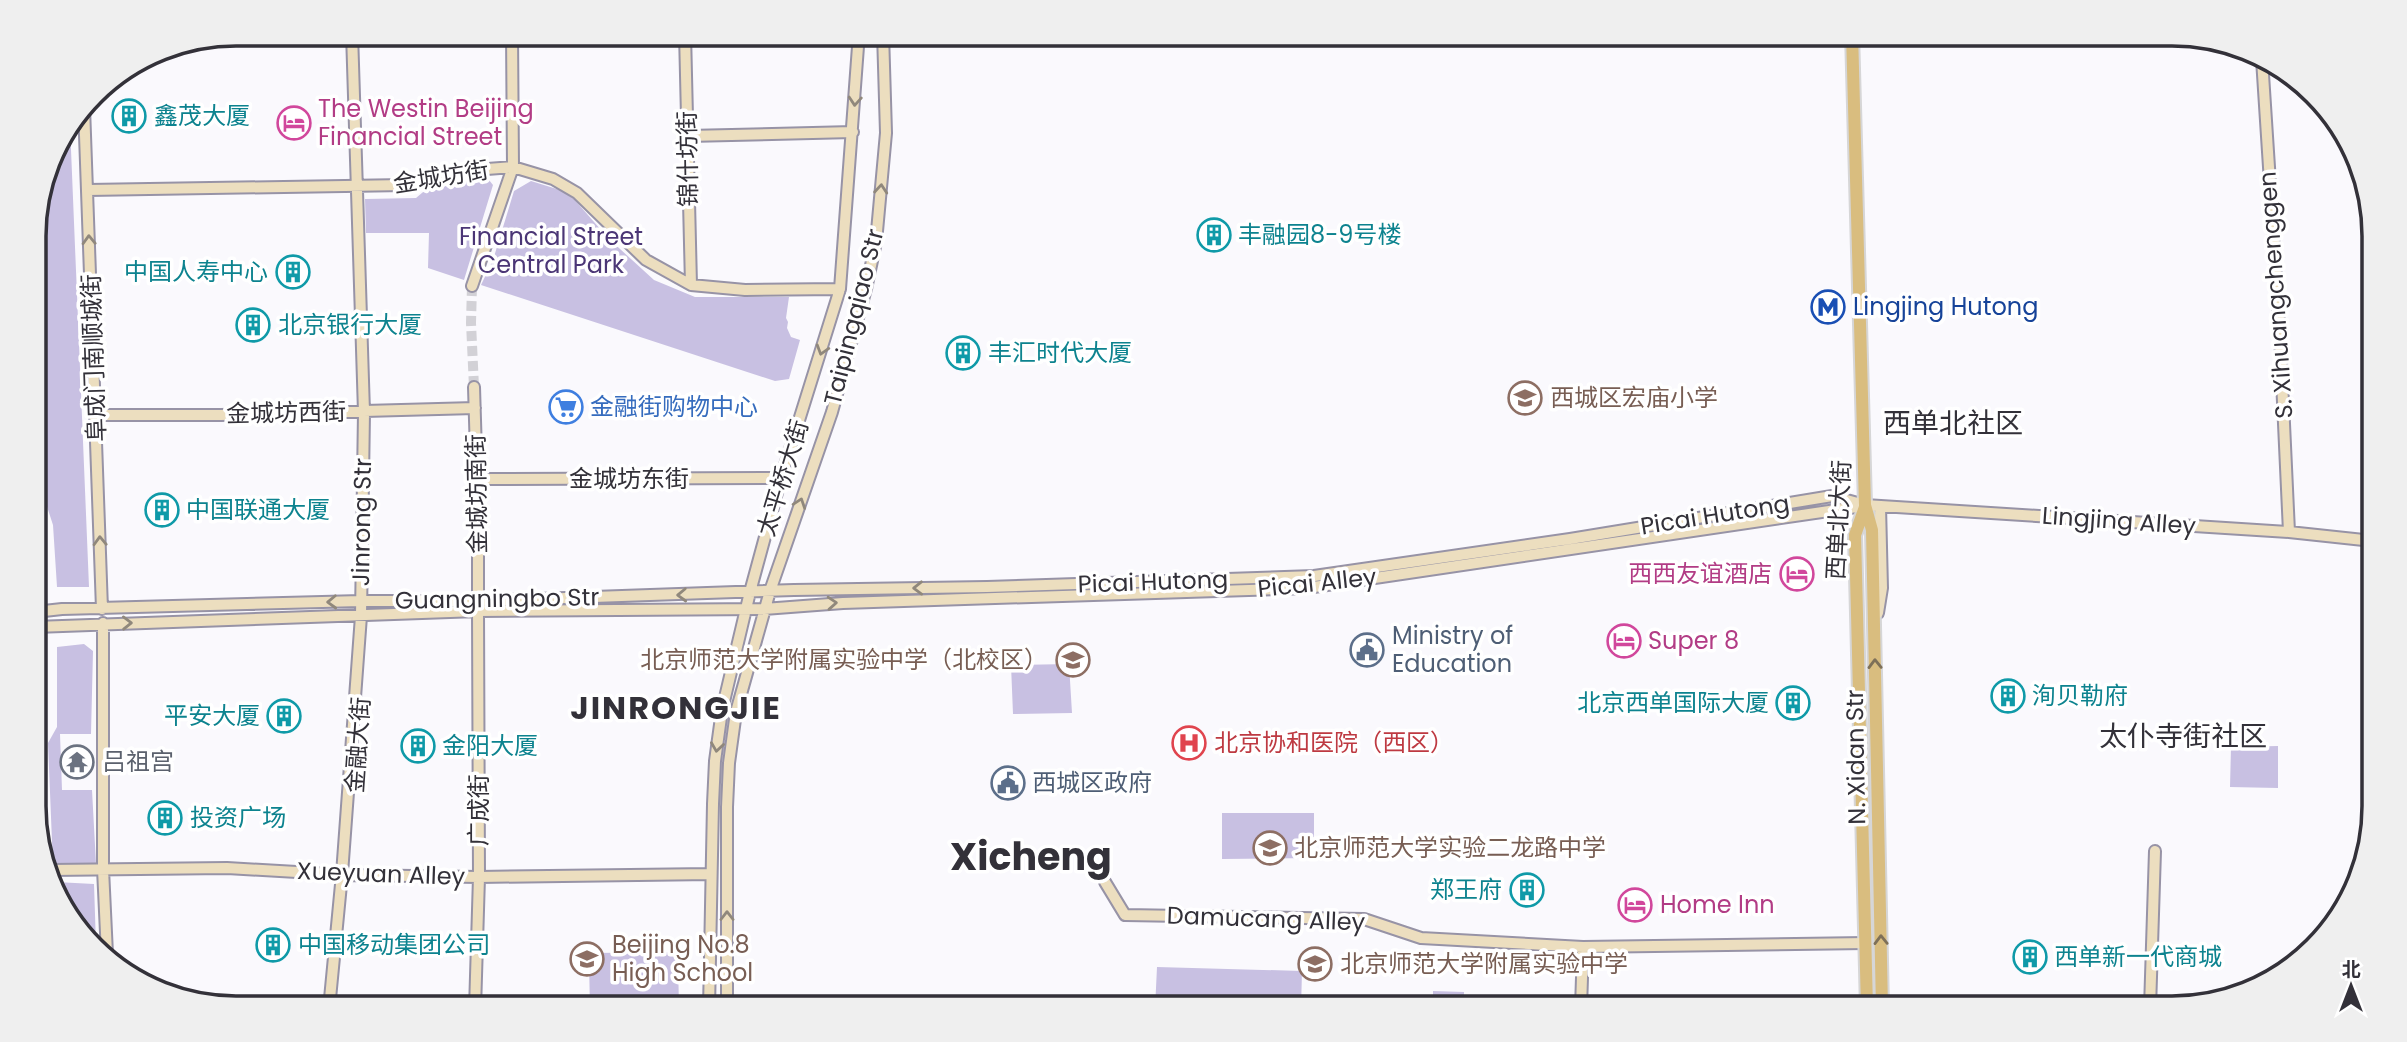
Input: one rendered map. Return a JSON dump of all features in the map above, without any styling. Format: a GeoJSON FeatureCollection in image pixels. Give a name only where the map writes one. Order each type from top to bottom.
{"type":"FeatureCollection","features":[{"type":"Feature","properties":{"kind":"main road","name":"Jinrong Str"},"geometry":{"type":"LineString","coordinates":[[331,996],[345,875],[364,616],[367,412],[352,46]]}},
{"type":"Feature","properties":{"kind":"main road"},"geometry":{"type":"LineString","coordinates":[[472,286],[513,167],[512,46]]}},
{"type":"Feature","properties":{"kind":"main road","name":"锦什坊街"},"geometry":{"type":"LineString","coordinates":[[685,46],[691,285]]}},
{"type":"Feature","properties":{"kind":"main road","name":"太平桥大街"},"geometry":{"type":"LineString","coordinates":[[709,996],[711,874],[717,749],[722,710],[781,478],[840,289],[858,46]]}},
{"type":"Feature","properties":{"kind":"main road","name":"Taipingqiao Str"},"geometry":{"type":"LineString","coordinates":[[727,996],[729,763],[736,712],[764,608],[832,412],[876,242],[886,133],[883,46]]}},
{"type":"Feature","properties":{"kind":"main road","name":"西单北大街"},"geometry":{"type":"LineString","coordinates":[[1852,46],[1865,505],[1855,535],[1867,996]]}},
{"type":"Feature","properties":{"kind":"main road","name":"S. Xihuangchenggen"},"geometry":{"type":"LineString","coordinates":[[2263,69],[2289,532]]}},
{"type":"Feature","properties":{"kind":"main road","name":"阜成门南顺城街"},"geometry":{"type":"LineString","coordinates":[[85,121],[102,609]]}},
{"type":"Feature","properties":{"kind":"main road"},"geometry":{"type":"LineString","coordinates":[[688,136],[853,132]]}},
{"type":"Feature","properties":{"kind":"main road","name":"金城坊街"},"geometry":{"type":"LineString","coordinates":[[88,190],[405,186],[461,171],[513,167],[553,179],[577,193],[646,260],[691,285],[745,290],[840,289]]}},
{"type":"Feature","properties":{"kind":"main road","name":"金城坊南街"},"geometry":{"type":"LineString","coordinates":[[474,387],[478,606]]}},
{"type":"Feature","properties":{"kind":"main road","name":"金城坊西街"},"geometry":{"type":"LineString","coordinates":[[96,415],[475,408]]}},
{"type":"Feature","properties":{"kind":"main road","name":"金城坊东街"},"geometry":{"type":"LineString","coordinates":[[477,479],[781,478]]}},
{"type":"Feature","properties":{"kind":"main road","name":"Picai Hutong"},"geometry":{"type":"LineString","coordinates":[[750,592],[1314,576],[1570,539],[1832,496],[1865,505]]}},
{"type":"Feature","properties":{"kind":"main road","name":"Lingjing Alley"},"geometry":{"type":"LineString","coordinates":[[1865,505],[2289,532],[2362,540]]}},
{"type":"Feature","properties":{"kind":"main road","name":"Picai Alley"},"geometry":{"type":"LineString","coordinates":[[747,608],[1307,588],[1680,531],[1847,510],[1865,505]]}},
{"type":"Feature","properties":{"kind":"main road","name":"N. Xidan Str"},"geometry":{"type":"LineString","coordinates":[[1865,505],[1872,530],[1882,996]]}},
{"type":"Feature","properties":{"kind":"main road"},"geometry":{"type":"LineString","coordinates":[[1874,637],[1882,588],[1880,506]]}},
{"type":"Feature","properties":{"kind":"main road","name":"Guangningbo Str"},"geometry":{"type":"LineString","coordinates":[[46,626],[364,616],[478,606],[750,592]]}},
{"type":"Feature","properties":{"kind":"main road","name":"Guangningbo Str"},"geometry":{"type":"LineString","coordinates":[[46,611],[364,601],[478,606],[747,608]]}},
{"type":"Feature","properties":{"kind":"main road","name":"广成街"},"geometry":{"type":"LineString","coordinates":[[475,996],[479,877],[478,606]]}},
{"type":"Feature","properties":{"kind":"main road"},"geometry":{"type":"LineString","coordinates":[[103,623],[103,869],[107,946]]}},
{"type":"Feature","properties":{"kind":"main road"},"geometry":{"type":"LineString","coordinates":[[2150,996],[2155,851]]}},
{"type":"Feature","properties":{"kind":"main road","name":"Xueyuan Alley"},"geometry":{"type":"LineString","coordinates":[[57,870],[227,868],[345,875],[479,877],[711,874]]}},
{"type":"Feature","properties":{"kind":"main road"},"geometry":{"type":"LineString","coordinates":[[336,996],[345,875]]}},
{"type":"Feature","properties":{"kind":"main road","name":"Damucang Alley"},"geometry":{"type":"LineString","coordinates":[[1105,882],[1125,915],[1364,919],[1421,937],[1583,947],[1866,943]]}},
{"type":"Feature","properties":{"kind":"main road"},"geometry":{"type":"LineString","coordinates":[[1581,996],[1583,947]]}},
{"type":"Feature","properties":{"kind":"green space"},"geometry":{"type":"Polygon","coordinates":[[[71,142],[89,587],[57,587],[53,525],[46,503],[46,223],[52,186],[71,142]]]}},
{"type":"Feature","properties":{"kind":"green space","name":"Financial Street Central Park"},"geometry":{"type":"Polygon","coordinates":[[[468,175],[485,175],[493,185],[464,280],[428,268],[429,233],[366,233],[365,199],[416,198],[429,187],[468,175]]]}},
{"type":"Feature","properties":{"kind":"green space","name":"Financial Street Central Park"},"geometry":{"type":"Polygon","coordinates":[[[531,181],[560,190],[574,199],[608,238],[654,280],[695,297],[789,297],[787,328],[791,337],[800,340],[789,379],[775,381],[481,285],[493,260],[514,191],[531,181]]]}},
{"type":"Feature","properties":{"kind":"green space"},"geometry":{"type":"Polygon","coordinates":[[[84,644],[93,651],[91,734],[60,734],[62,790],[92,790],[96,864],[55,866],[53,858],[48,743],[57,727],[57,647],[84,644]]]}},
{"type":"Feature","properties":{"kind":"green space"},"geometry":{"type":"Polygon","coordinates":[[[1069,664],[1072,713],[1013,714],[1011,665],[1069,664]]]}},
{"type":"Feature","properties":{"kind":"green space"},"geometry":{"type":"Polygon","coordinates":[[[2278,746],[2278,788],[2230,787],[2231,747],[2278,746]]]}},
{"type":"Feature","properties":{"kind":"green space"},"geometry":{"type":"Polygon","coordinates":[[[1222,813],[1314,813],[1314,858],[1222,859],[1222,813]]]}},
{"type":"Feature","properties":{"kind":"green space"},"geometry":{"type":"Polygon","coordinates":[[[62,882],[94,884],[96,935],[71,901],[62,882]]]}},
{"type":"Feature","properties":{"kind":"green space"},"geometry":{"type":"Polygon","coordinates":[[[675,952],[678,959],[679,996],[590,996],[589,961],[592,953],[675,952]]]}},
{"type":"Feature","properties":{"kind":"green space"},"geometry":{"type":"Polygon","coordinates":[[[1157,967],[1302,971],[1301,996],[1156,996],[1157,967]]]}},
{"type":"Feature","properties":{"kind":"green space"},"geometry":{"type":"Polygon","coordinates":[[[1433,991],[1464,992],[1464,996],[1433,996],[1433,991]]]}},
{"type":"Feature","properties":{"kind":"tunnel"},"geometry":{"type":"LineString","coordinates":[[472,286],[474,387]]}},
{"type":"Feature","properties":{"kind":"place","name":"鑫茂大厦"},"geometry":{"type":"Point","coordinates":[129,116]}},
{"type":"Feature","properties":{"kind":"place","name":"The Westin Beijing Financial Street"},"geometry":{"type":"Point","coordinates":[294,123]}},
{"type":"Feature","properties":{"kind":"place","name":"丰融园8-9号楼"},"geometry":{"type":"Point","coordinates":[1214,235]}},
{"type":"Feature","properties":{"kind":"place","name":"中国人寿中心"},"geometry":{"type":"Point","coordinates":[293,272]}},
{"type":"Feature","properties":{"kind":"place","name":"Lingjing Hutong"},"geometry":{"type":"Point","coordinates":[1828,307]}},
{"type":"Feature","properties":{"kind":"place","name":"北京银行大厦"},"geometry":{"type":"Point","coordinates":[253,325]}},
{"type":"Feature","properties":{"kind":"place","name":"丰汇时代大厦"},"geometry":{"type":"Point","coordinates":[963,353]}},
{"type":"Feature","properties":{"kind":"place","name":"西城区宏庙小学"},"geometry":{"type":"Point","coordinates":[1525,398]}},
{"type":"Feature","properties":{"kind":"place","name":"金融街购物中心"},"geometry":{"type":"Point","coordinates":[566,407]}},
{"type":"Feature","properties":{"kind":"place","name":"中国联通大厦"},"geometry":{"type":"Point","coordinates":[162,510]}},
{"type":"Feature","properties":{"kind":"place","name":"西西友谊酒店"},"geometry":{"type":"Point","coordinates":[1797,574]}},
{"type":"Feature","properties":{"kind":"place","name":"Super 8"},"geometry":{"type":"Point","coordinates":[1624,641]}},
{"type":"Feature","properties":{"kind":"place","name":"Ministry of Education"},"geometry":{"type":"Point","coordinates":[1367,650]}},
{"type":"Feature","properties":{"kind":"place","name":"北京师范大学附属实验中学（北校区）"},"geometry":{"type":"Point","coordinates":[1073,660]}},
{"type":"Feature","properties":{"kind":"place","name":"洵贝勒府"},"geometry":{"type":"Point","coordinates":[2008,696]}},
{"type":"Feature","properties":{"kind":"place","name":"北京西单国际大厦"},"geometry":{"type":"Point","coordinates":[1793,703]}},
{"type":"Feature","properties":{"kind":"place","name":"平安大厦"},"geometry":{"type":"Point","coordinates":[284,716]}},
{"type":"Feature","properties":{"kind":"place","name":"北京协和医院（西区）"},"geometry":{"type":"Point","coordinates":[1189,743]}},
{"type":"Feature","properties":{"kind":"place","name":"金阳大厦"},"geometry":{"type":"Point","coordinates":[418,746]}},
{"type":"Feature","properties":{"kind":"place","name":"吕祖宫"},"geometry":{"type":"Point","coordinates":[77,762]}},
{"type":"Feature","properties":{"kind":"place","name":"西城区政府"},"geometry":{"type":"Point","coordinates":[1008,783]}},
{"type":"Feature","properties":{"kind":"place","name":"投资广场"},"geometry":{"type":"Point","coordinates":[165,818]}},
{"type":"Feature","properties":{"kind":"place","name":"北京师范大学实验二龙路中学"},"geometry":{"type":"Point","coordinates":[1270,848]}},
{"type":"Feature","properties":{"kind":"place","name":"郑王府"},"geometry":{"type":"Point","coordinates":[1527,890]}},
{"type":"Feature","properties":{"kind":"place","name":"Home Inn"},"geometry":{"type":"Point","coordinates":[1635,905]}},
{"type":"Feature","properties":{"kind":"place","name":"中国移动集团公司"},"geometry":{"type":"Point","coordinates":[273,945]}},
{"type":"Feature","properties":{"kind":"place","name":"西单新一代商城"},"geometry":{"type":"Point","coordinates":[2030,957]}},
{"type":"Feature","properties":{"kind":"place","name":"Beijing No.8 High School"},"geometry":{"type":"Point","coordinates":[587,959]}},
{"type":"Feature","properties":{"kind":"place","name":"北京师范大学附属实验中学"},"geometry":{"type":"Point","coordinates":[1315,964]}},
{"type":"Feature","properties":{"kind":"district","name":"西单北社区"},"geometry":{"type":"Point","coordinates":[1953,423]}},
{"type":"Feature","properties":{"kind":"district","name":"JINRONGJIE"},"geometry":{"type":"Point","coordinates":[676,708]}},
{"type":"Feature","properties":{"kind":"district","name":"太仆寺街社区"},"geometry":{"type":"Point","coordinates":[2183,736]}},
{"type":"Feature","properties":{"kind":"district","name":"Xicheng"},"geometry":{"type":"Point","coordinates":[1031,857]}}]}
